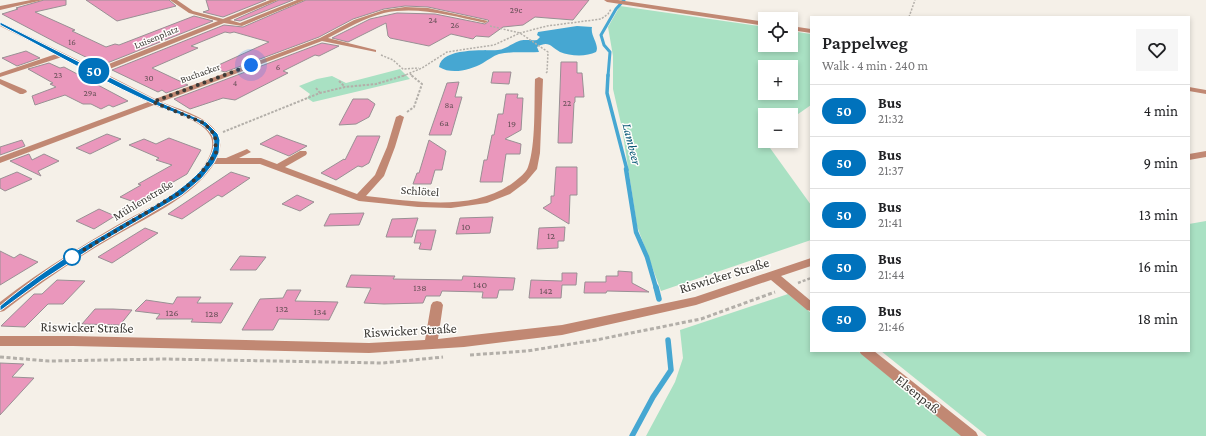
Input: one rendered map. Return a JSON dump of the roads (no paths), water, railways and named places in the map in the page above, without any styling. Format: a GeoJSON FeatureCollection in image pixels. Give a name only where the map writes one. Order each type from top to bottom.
{"type":"FeatureCollection","features":[{"type":"Feature","properties":{"kind":"street"},"geometry":{"type":"LineString","coordinates":[[0,8],[40,0]]}},
{"type":"Feature","properties":{"kind":"street"},"geometry":{"type":"LineString","coordinates":[[173,0],[191,12],[240,25],[302,0]]}},
{"type":"Feature","properties":{"kind":"street","name":"Luisenplatz"},"geometry":{"type":"LineString","coordinates":[[96,72],[275,0]]}},
{"type":"Feature","properties":{"kind":"street"},"geometry":{"type":"LineString","coordinates":[[607,0],[758,23]]}},
{"type":"Feature","properties":{"kind":"street","name":"Buchacker"},"geometry":{"type":"LineString","coordinates":[[153,102],[322,39],[372,16],[394,10],[429,9],[485,21]]}},
{"type":"Feature","properties":{"kind":"street"},"geometry":{"type":"LineString","coordinates":[[0,24],[153,102]]}},
{"type":"Feature","properties":{"kind":"street"},"geometry":{"type":"LineString","coordinates":[[798,29],[810,31]]}},
{"type":"Feature","properties":{"kind":"street"},"geometry":{"type":"LineString","coordinates":[[322,39],[374,51]]}},
{"type":"Feature","properties":{"kind":"street"},"geometry":{"type":"LineString","coordinates":[[0,76],[62,55]]}},
{"type":"Feature","properties":{"kind":"street","name":"Schlötel"},"geometry":{"type":"LineString","coordinates":[[211,161],[261,161],[359,198],[451,205],[484,201],[507,192],[523,180],[532,169],[536,153],[539,79]]}},
{"type":"Feature","properties":{"kind":"street"},"geometry":{"type":"LineString","coordinates":[[0,81],[23,92]]}},
{"type":"Feature","properties":{"kind":"street"},"geometry":{"type":"LineString","coordinates":[[1190,89],[1206,92]]}},
{"type":"Feature","properties":{"kind":"street"},"geometry":{"type":"LineString","coordinates":[[0,160],[153,102]]}},
{"type":"Feature","properties":{"kind":"street","name":"Mühlenstraße"},"geometry":{"type":"LineString","coordinates":[[0,308],[33,282],[96,242],[179,193],[199,176],[211,161],[216,153],[215,135],[204,123],[153,102]]}},
{"type":"Feature","properties":{"kind":"street"},"geometry":{"type":"LineString","coordinates":[[359,198],[379,176],[391,147],[400,117]]}},
{"type":"Feature","properties":{"kind":"street"},"geometry":{"type":"LineString","coordinates":[[224,161],[247,152]]}},
{"type":"Feature","properties":{"kind":"street"},"geometry":{"type":"LineString","coordinates":[[278,167],[303,153]]}},
{"type":"Feature","properties":{"kind":"street"},"geometry":{"type":"LineString","coordinates":[[1190,157],[1206,154]]}},
{"type":"Feature","properties":{"kind":"street","name":"Riswicker Straße"},"geometry":{"type":"LineString","coordinates":[[0,341],[73,341],[369,348],[464,342],[562,330],[696,301],[774,276],[810,262]]}},
{"type":"Feature","properties":{"kind":"street"},"geometry":{"type":"LineString","coordinates":[[774,276],[810,307]]}},
{"type":"Feature","properties":{"kind":"street"},"geometry":{"type":"LineString","coordinates":[[431,344],[437,305]]}},
{"type":"Feature","properties":{"kind":"street","name":"Elsenpaß"},"geometry":{"type":"LineString","coordinates":[[866,352],[971,436]]}},
{"type":"Feature","properties":{"kind":"water"},"geometry":{"type":"Polygon","coordinates":[[[577,26],[592,27],[592,34],[597,46],[596,52],[583,55],[568,54],[560,52],[550,45],[544,44],[537,47],[539,52],[499,54],[478,66],[461,71],[450,71],[439,67],[442,61],[455,53],[464,51],[498,50],[506,48],[521,40],[537,40],[540,37],[537,35],[538,32],[577,26]]]}},
{"type":"Feature","properties":{"kind":"waterway","name":"Lambeer"},"geometry":{"type":"LineString","coordinates":[[608,76],[610,52],[604,45],[601,35],[616,9],[624,0]]}},
{"type":"Feature","properties":{"kind":"waterway","name":"Lambeer"},"geometry":{"type":"LineString","coordinates":[[608,75],[607,93],[627,170]]}},
{"type":"Feature","properties":{"kind":"waterway","name":"Lambeer"},"geometry":{"type":"LineString","coordinates":[[626,169],[636,232],[647,257],[656,288]]}},
{"type":"Feature","properties":{"kind":"waterway","name":"Lambeer"},"geometry":{"type":"LineString","coordinates":[[656,287],[659,299]]}},
{"type":"Feature","properties":{"kind":"waterway","name":"Lambeer"},"geometry":{"type":"LineString","coordinates":[[632,436],[653,397],[671,370],[668,340]]}}]}
